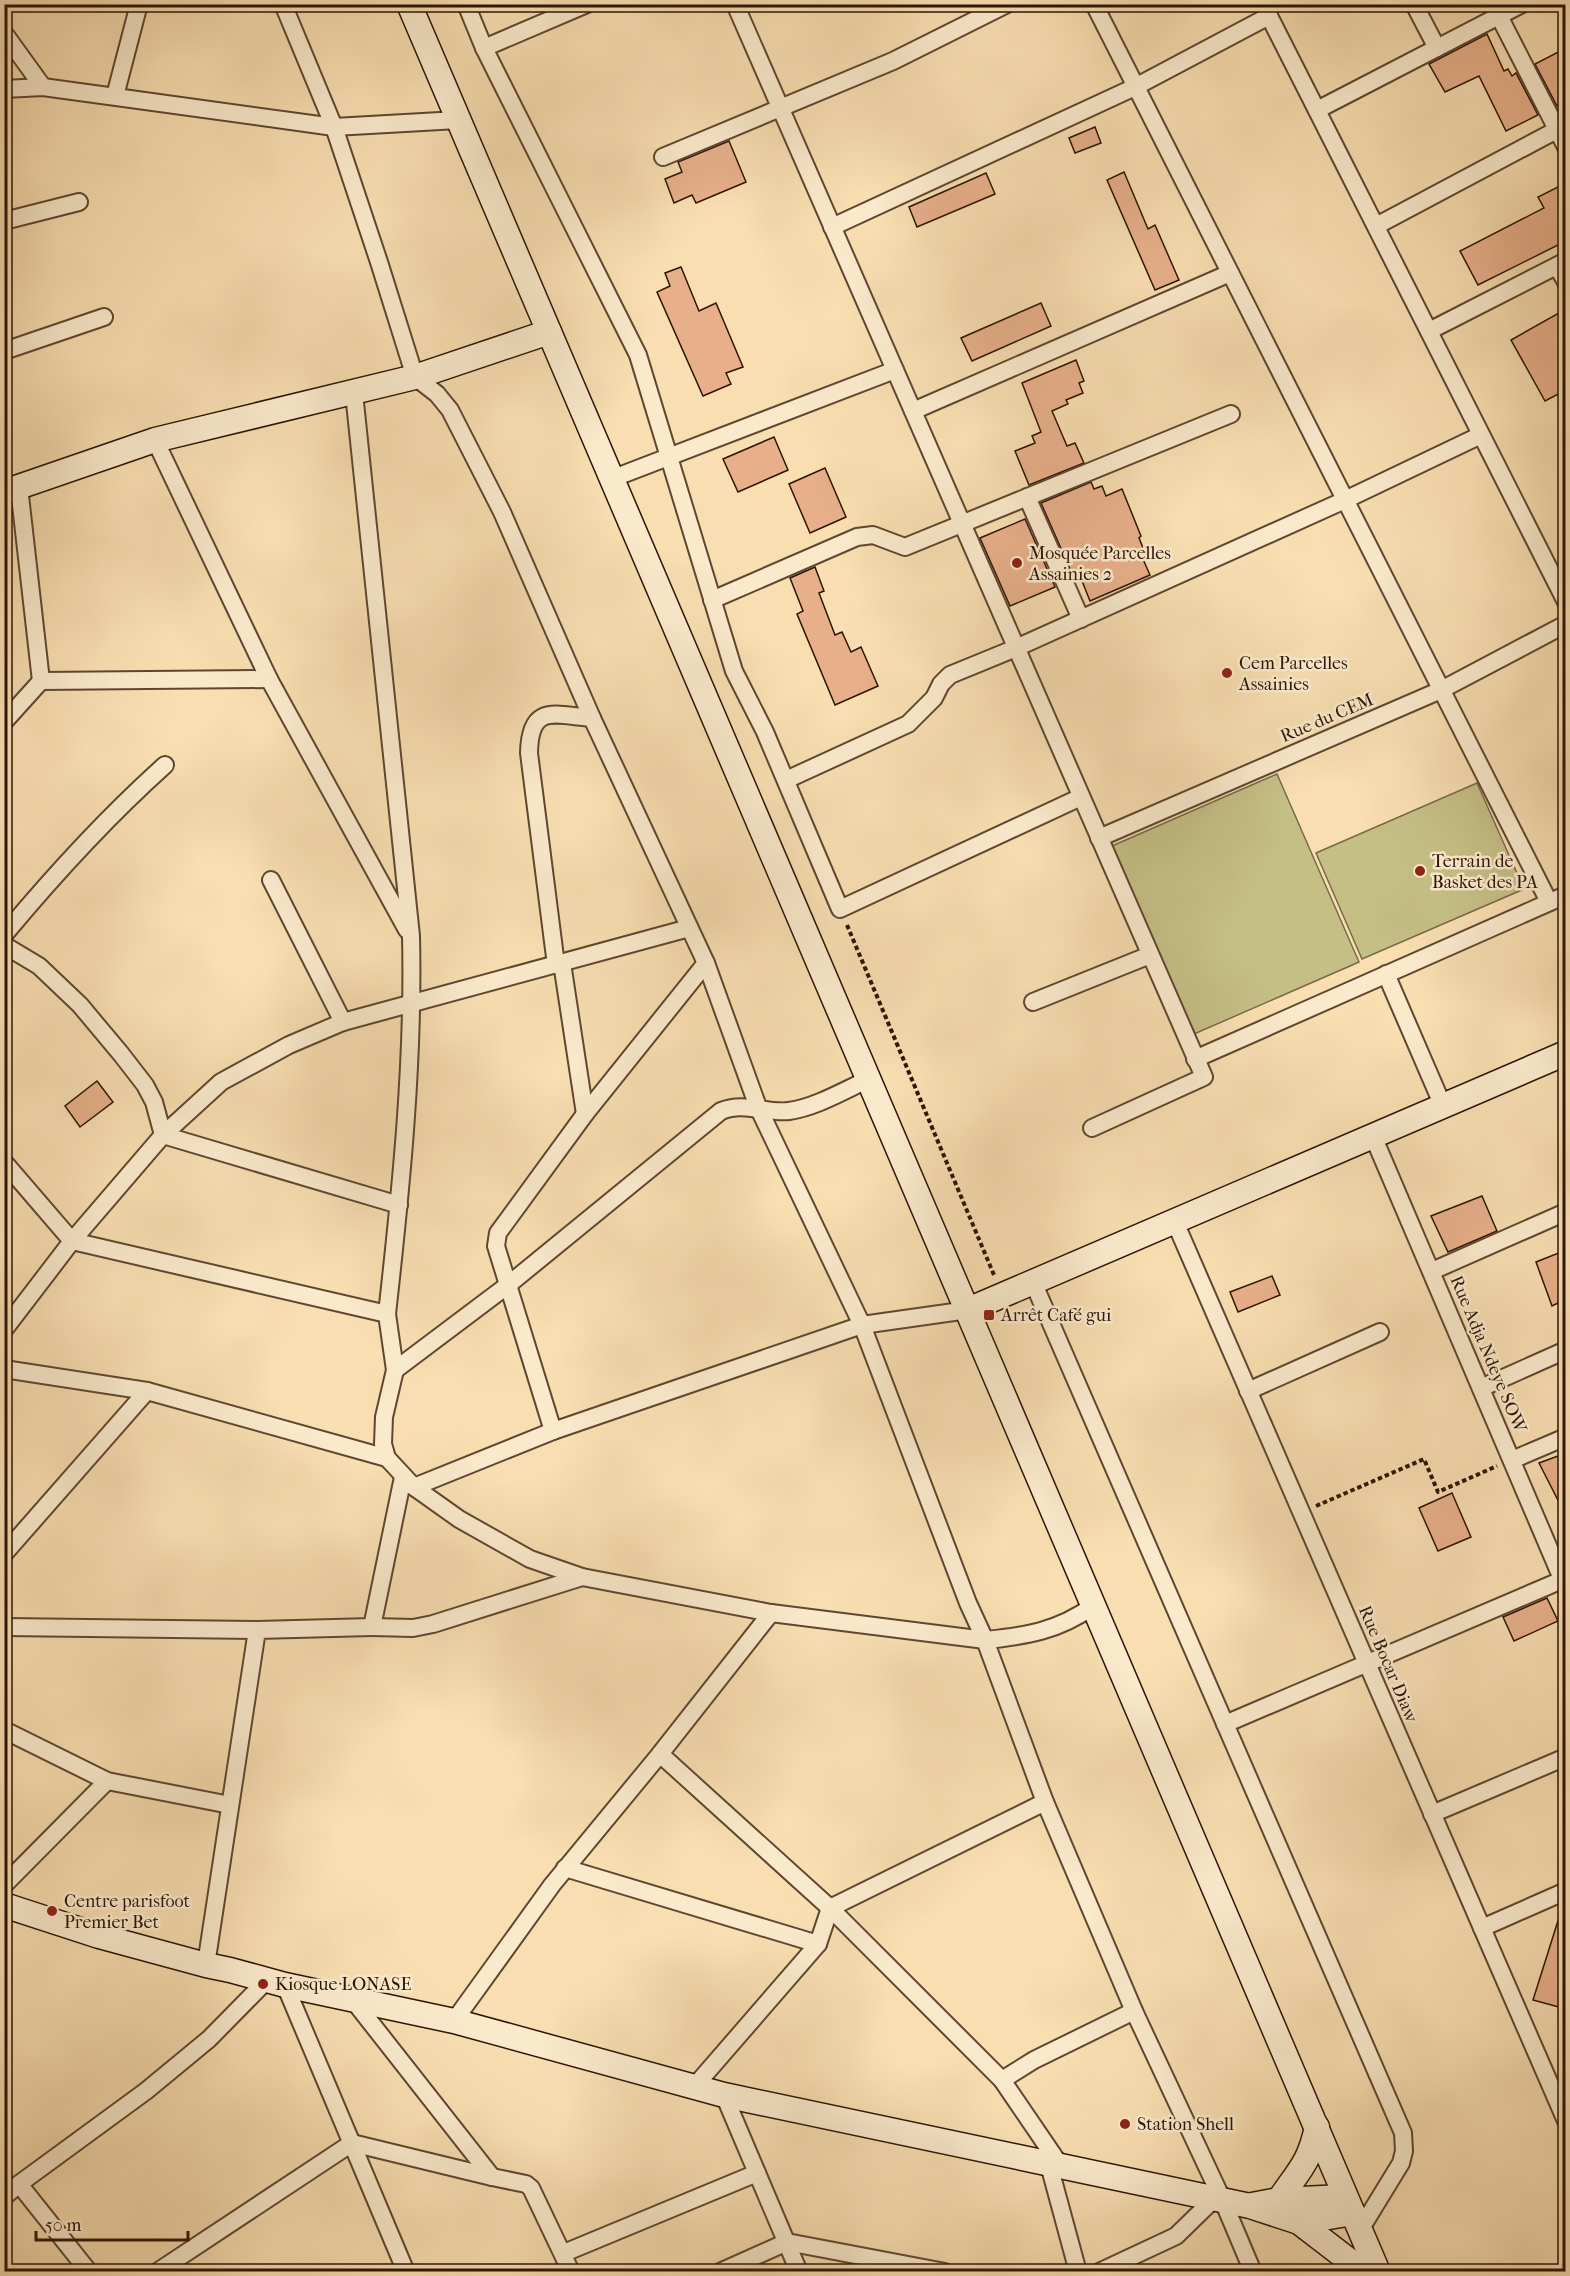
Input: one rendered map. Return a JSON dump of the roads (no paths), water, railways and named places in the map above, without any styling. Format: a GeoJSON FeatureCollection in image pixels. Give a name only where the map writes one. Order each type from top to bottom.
{"type":"FeatureCollection","features":[{"type":"Feature","properties":{"kind":"street"},"geometry":{"type":"LineString","coordinates":[[115,96],[139,4]]}},
{"type":"Feature","properties":{"kind":"street"},"geometry":{"type":"LineString","coordinates":[[283,4],[334,127],[415,377],[437,394],[450,410],[472,449],[592,718],[706,963],[758,1107],[862,1325],[964,1592],[985,1640],[1045,1802],[1134,2011],[1252,2271]]}},
{"type":"Feature","properties":{"kind":"street"},"geometry":{"type":"LineString","coordinates":[[409,4],[1378,2271]]}},
{"type":"Feature","properties":{"kind":"street"},"geometry":{"type":"LineString","coordinates":[[466,4],[484,48],[638,355],[735,671],[765,732],[840,909],[1081,797]]}},
{"type":"Feature","properties":{"kind":"street"},"geometry":{"type":"LineString","coordinates":[[484,48],[587,4]]}},
{"type":"Feature","properties":{"kind":"street"},"geometry":{"type":"LineString","coordinates":[[735,4],[1203,1077],[1092,1128]]}},
{"type":"Feature","properties":{"kind":"street"},"geometry":{"type":"LineString","coordinates":[[663,157],[893,61],[1007,4]]}},
{"type":"Feature","properties":{"kind":"street"},"geometry":{"type":"LineString","coordinates":[[1094,4],[1549,902]]}},
{"type":"Feature","properties":{"kind":"street"},"geometry":{"type":"LineString","coordinates":[[1414,4],[1437,48]]}},
{"type":"Feature","properties":{"kind":"street"},"geometry":{"type":"LineString","coordinates":[[1317,110],[1522,4]]}},
{"type":"Feature","properties":{"kind":"street"},"geometry":{"type":"LineString","coordinates":[[832,227],[1135,87],[1266,10],[1566,602]]}},
{"type":"Feature","properties":{"kind":"street"},"geometry":{"type":"LineString","coordinates":[[1499,16],[1561,128],[1566,147]]}},
{"type":"Feature","properties":{"kind":"street"},"geometry":{"type":"LineString","coordinates":[[4,33],[43,87]]}},
{"type":"Feature","properties":{"kind":"street"},"geometry":{"type":"LineString","coordinates":[[4,89],[43,87],[334,127],[458,120]]}},
{"type":"Feature","properties":{"kind":"street"},"geometry":{"type":"LineString","coordinates":[[1376,226],[1561,128]]}},
{"type":"Feature","properties":{"kind":"street"},"geometry":{"type":"LineString","coordinates":[[4,221],[79,202]]}},
{"type":"Feature","properties":{"kind":"street"},"geometry":{"type":"LineString","coordinates":[[1429,331],[1561,263],[1566,282]]}},
{"type":"Feature","properties":{"kind":"street"},"geometry":{"type":"LineString","coordinates":[[913,411],[1230,273]]}},
{"type":"Feature","properties":{"kind":"street"},"geometry":{"type":"LineString","coordinates":[[4,351],[104,317]]}},
{"type":"Feature","properties":{"kind":"street"},"geometry":{"type":"LineString","coordinates":[[41,681],[12,490],[155,440],[415,377],[549,332]]}},
{"type":"Feature","properties":{"kind":"street"},"geometry":{"type":"LineString","coordinates":[[611,480],[895,370]]}},
{"type":"Feature","properties":{"kind":"street"},"geometry":{"type":"LineString","coordinates":[[354,393],[411,936],[413,1003],[399,1205],[387,1314],[395,1370],[384,1417],[383,1444],[387,1458],[408,1482],[459,1519],[530,1559],[582,1577],[771,1613],[985,1640],[1040,1633],[1093,1606]]}},
{"type":"Feature","properties":{"kind":"street"},"geometry":{"type":"LineString","coordinates":[[712,600],[856,537],[873,536],[905,547],[1231,414]]}},
{"type":"Feature","properties":{"kind":"street"},"geometry":{"type":"LineString","coordinates":[[786,780],[908,724],[934,698],[941,684],[950,675],[1016,648],[1345,500],[1481,435]]}},
{"type":"Feature","properties":{"kind":"street"},"geometry":{"type":"LineString","coordinates":[[155,440],[269,679],[411,936]]}},
{"type":"Feature","properties":{"kind":"street"},"geometry":{"type":"LineString","coordinates":[[1027,497],[1081,619]]}},
{"type":"Feature","properties":{"kind":"street","name":"Rue du CEM"},"geometry":{"type":"LineString","coordinates":[[1099,838],[1441,690],[1566,624]]}},
{"type":"Feature","properties":{"kind":"street"},"geometry":{"type":"LineString","coordinates":[[4,722],[41,681],[269,679]]}},
{"type":"Feature","properties":{"kind":"street"},"geometry":{"type":"LineString","coordinates":[[585,1114],[559,964],[529,753],[530,734],[535,723],[547,715],[592,718]]}},
{"type":"Feature","properties":{"kind":"street"},"geometry":{"type":"LineString","coordinates":[[4,935],[111,813],[165,765]]}},
{"type":"Feature","properties":{"kind":"street"},"geometry":{"type":"LineString","coordinates":[[271,880],[343,1022]]}},
{"type":"Feature","properties":{"kind":"street"},"geometry":{"type":"LineString","coordinates":[[1195,1059],[1566,895]]}},
{"type":"Feature","properties":{"kind":"street"},"geometry":{"type":"LineString","coordinates":[[4,1330],[72,1241],[164,1135],[221,1082],[288,1045],[343,1022],[689,928]]}},
{"type":"Feature","properties":{"kind":"street"},"geometry":{"type":"LineString","coordinates":[[4,945],[39,966],[80,1005],[122,1054],[145,1085],[154,1102],[164,1135]]}},
{"type":"Feature","properties":{"kind":"street"},"geometry":{"type":"LineString","coordinates":[[1033,1002],[1150,955]]}},
{"type":"Feature","properties":{"kind":"street"},"geometry":{"type":"LineString","coordinates":[[553,1431],[496,1246],[498,1233],[585,1114],[706,963]]}},
{"type":"Feature","properties":{"kind":"street"},"geometry":{"type":"LineString","coordinates":[[1386,974],[1443,1106]]}},
{"type":"Feature","properties":{"kind":"street"},"geometry":{"type":"LineString","coordinates":[[408,1482],[862,1325],[968,1310],[1566,1053]]}},
{"type":"Feature","properties":{"kind":"street"},"geometry":{"type":"LineString","coordinates":[[395,1370],[508,1285],[721,1111],[729,1107],[758,1107],[774,1112],[803,1108],[867,1080]]}},
{"type":"Feature","properties":{"kind":"street"},"geometry":{"type":"LineString","coordinates":[[164,1135],[399,1205]]}},
{"type":"Feature","properties":{"kind":"street","name":"Rue Adja Ndeye SOW"},"geometry":{"type":"LineString","coordinates":[[1373,1136],[1564,1584]]}},
{"type":"Feature","properties":{"kind":"street"},"geometry":{"type":"LineString","coordinates":[[4,1162],[72,1241],[387,1314]]}},
{"type":"Feature","properties":{"kind":"street"},"geometry":{"type":"LineString","coordinates":[[1432,1271],[1566,1212]]}},
{"type":"Feature","properties":{"kind":"street","name":"Rue Bocar Diaw"},"geometry":{"type":"LineString","coordinates":[[1175,1222],[1566,2121]]}},
{"type":"Feature","properties":{"kind":"street"},"geometry":{"type":"LineString","coordinates":[[1033,1282],[1403,2133],[1404,2151],[1401,2163],[1353,2213],[1299,2222]]}},
{"type":"Feature","properties":{"kind":"street"},"geometry":{"type":"LineString","coordinates":[[1248,1390],[1380,1332]]}},
{"type":"Feature","properties":{"kind":"street"},"geometry":{"type":"LineString","coordinates":[[1481,1388],[1566,1350]]}},
{"type":"Feature","properties":{"kind":"street"},"geometry":{"type":"LineString","coordinates":[[4,1369],[147,1391],[387,1458]]}},
{"type":"Feature","properties":{"kind":"street"},"geometry":{"type":"LineString","coordinates":[[4,1554],[147,1391]]}},
{"type":"Feature","properties":{"kind":"street"},"geometry":{"type":"LineString","coordinates":[[1512,1460],[1566,1437]]}},
{"type":"Feature","properties":{"kind":"street"},"geometry":{"type":"LineString","coordinates":[[372,1628],[408,1482]]}},
{"type":"Feature","properties":{"kind":"street"},"geometry":{"type":"LineString","coordinates":[[4,1628],[257,1630],[413,1628],[582,1577]]}},
{"type":"Feature","properties":{"kind":"street"},"geometry":{"type":"LineString","coordinates":[[1225,1725],[1564,1584]]}},
{"type":"Feature","properties":{"kind":"street"},"geometry":{"type":"LineString","coordinates":[[454,2021],[565,1868],[660,1754],[771,1613]]}},
{"type":"Feature","properties":{"kind":"street"},"geometry":{"type":"LineString","coordinates":[[206,1965],[257,1630]]}},
{"type":"Feature","properties":{"kind":"street"},"geometry":{"type":"LineString","coordinates":[[4,1730],[107,1781],[230,1805]]}},
{"type":"Feature","properties":{"kind":"street"},"geometry":{"type":"LineString","coordinates":[[660,1754],[830,1908],[1002,2080],[1056,2166],[1078,2271]]}},
{"type":"Feature","properties":{"kind":"street"},"geometry":{"type":"LineString","coordinates":[[1432,1814],[1566,1757]]}},
{"type":"Feature","properties":{"kind":"street"},"geometry":{"type":"LineString","coordinates":[[4,1885],[107,1781]]}},
{"type":"Feature","properties":{"kind":"street"},"geometry":{"type":"LineString","coordinates":[[694,2087],[818,1944],[830,1908],[1045,1802]]}},
{"type":"Feature","properties":{"kind":"street"},"geometry":{"type":"LineString","coordinates":[[565,1868],[818,1944]]}},
{"type":"Feature","properties":{"kind":"street"},"geometry":{"type":"LineString","coordinates":[[1482,1928],[1566,1891]]}},
{"type":"Feature","properties":{"kind":"street"},"geometry":{"type":"LineString","coordinates":[[4,1905],[99,1936],[206,1965],[454,2021],[724,2095],[1250,2206],[1299,2222],[1364,2271]]}},
{"type":"Feature","properties":{"kind":"street"},"geometry":{"type":"LineString","coordinates":[[276,1982],[352,2143],[406,2271]]}},
{"type":"Feature","properties":{"kind":"street"},"geometry":{"type":"LineString","coordinates":[[4,2197],[146,2091],[276,1982]]}},
{"type":"Feature","properties":{"kind":"street"},"geometry":{"type":"LineString","coordinates":[[353,2000],[492,2177]]}},
{"type":"Feature","properties":{"kind":"street"},"geometry":{"type":"LineString","coordinates":[[1002,2080],[1034,2060],[1134,2011]]}},
{"type":"Feature","properties":{"kind":"street"},"geometry":{"type":"LineString","coordinates":[[724,2095],[799,2271]]}},
{"type":"Feature","properties":{"kind":"street"},"geometry":{"type":"LineString","coordinates":[[1279,2200],[1305,2165],[1317,2127]]}},
{"type":"Feature","properties":{"kind":"street"},"geometry":{"type":"LineString","coordinates":[[157,2271],[352,2143],[526,2184],[531,2188],[571,2271]]}},
{"type":"Feature","properties":{"kind":"street"},"geometry":{"type":"LineString","coordinates":[[564,2253],[757,2173]]}},
{"type":"Feature","properties":{"kind":"street"},"geometry":{"type":"LineString","coordinates":[[19,2184],[88,2271]]}},
{"type":"Feature","properties":{"kind":"street"},"geometry":{"type":"LineString","coordinates":[[1099,2271],[1176,2236],[1219,2200]]}},
{"type":"Feature","properties":{"kind":"street"},"geometry":{"type":"LineString","coordinates":[[1250,2206],[1279,2200],[1353,2213]]}},
{"type":"Feature","properties":{"kind":"street"},"geometry":{"type":"LineString","coordinates":[[720,2271],[787,2242],[945,2271]]}},
{"type":"Feature","properties":{"kind":"place","name":"Mosquée Parcelles Assainies 2"},"geometry":{"type":"Point","coordinates":[1017,563]}},
{"type":"Feature","properties":{"kind":"place","name":"Cem Parcelles Assainies"},"geometry":{"type":"Point","coordinates":[1227,673]}},
{"type":"Feature","properties":{"kind":"place","name":"Terrain de Basket des PA"},"geometry":{"type":"Point","coordinates":[1420,871]}},
{"type":"Feature","properties":{"kind":"place","name":"Arrêt Café gui"},"geometry":{"type":"Point","coordinates":[989,1315]}},
{"type":"Feature","properties":{"kind":"place","name":"Centre parisfoot Premier Bet"},"geometry":{"type":"Point","coordinates":[52,1911]}},
{"type":"Feature","properties":{"kind":"place","name":"Kiosque LONASE"},"geometry":{"type":"Point","coordinates":[263,1984]}},
{"type":"Feature","properties":{"kind":"place","name":"Station Shell"},"geometry":{"type":"Point","coordinates":[1125,2124]}}]}
